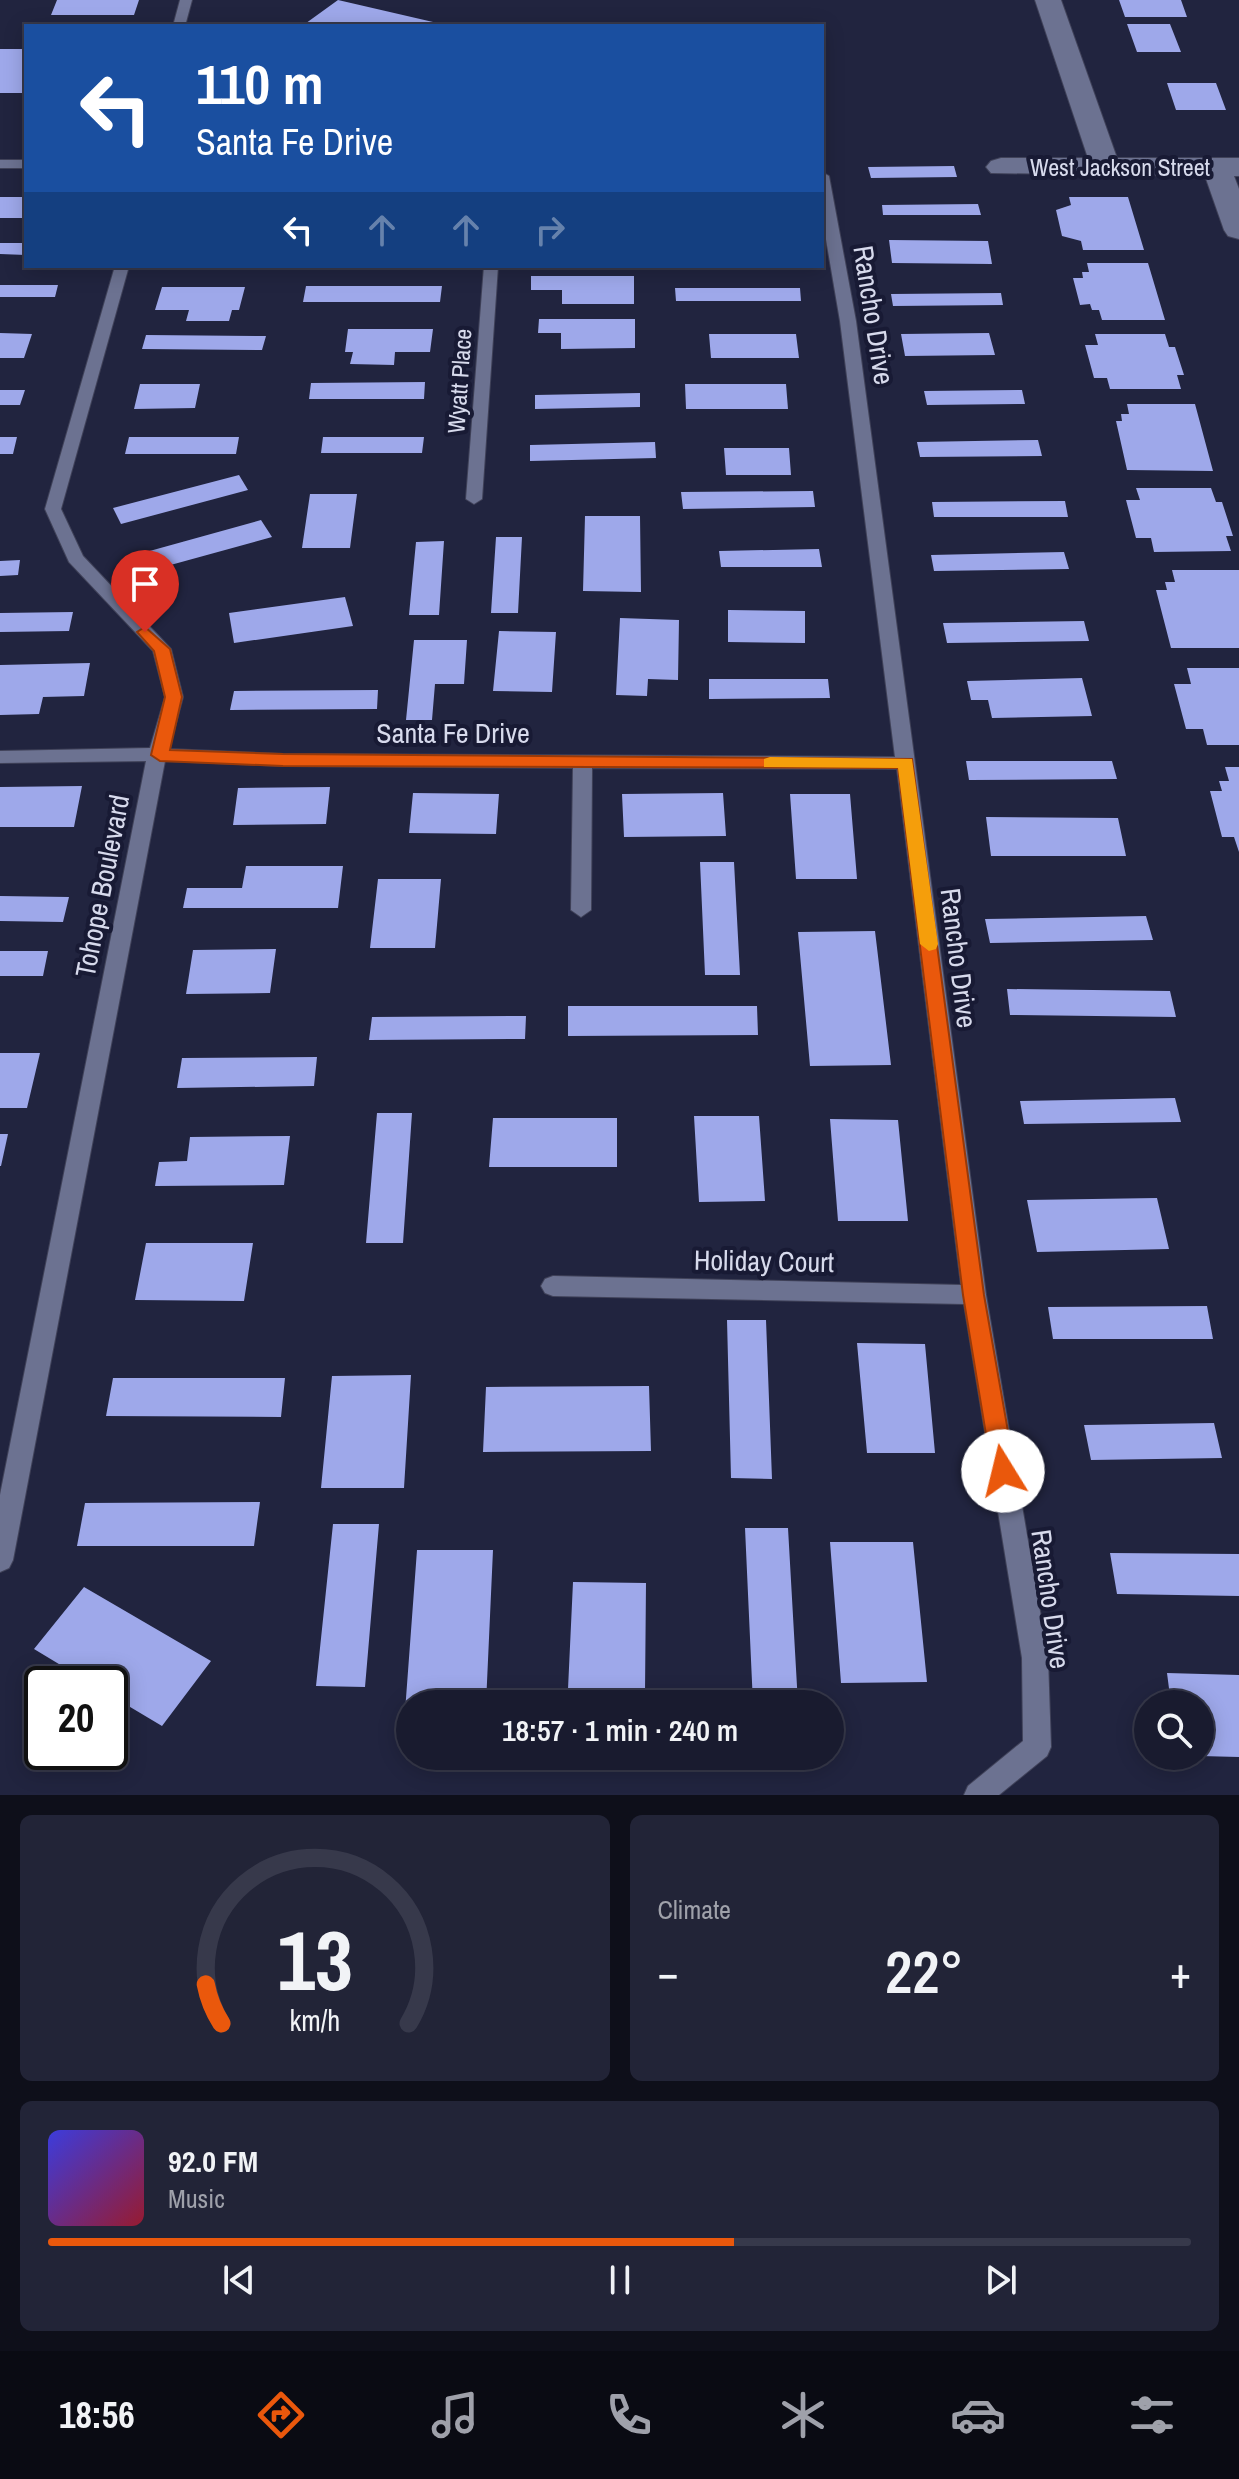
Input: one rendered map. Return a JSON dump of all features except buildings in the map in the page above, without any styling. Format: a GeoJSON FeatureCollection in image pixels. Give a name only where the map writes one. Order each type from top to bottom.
{"type":"FeatureCollection","features":[{"type":"Feature","properties":{"kind":"street"},"geometry":{"type":"LineString","coordinates":[[1048,0],[1105,166]]}},
{"type":"Feature","properties":{"kind":"street","name":"West Jackson Street"},"geometry":{"type":"LineString","coordinates":[[1001,167],[1227,167]]}},
{"type":"Feature","properties":{"kind":"street"},"geometry":{"type":"LineString","coordinates":[[1227,167],[1239,230]]}},
{"type":"Feature","properties":{"kind":"lane"},"geometry":{"type":"LineString","coordinates":[[180,24],[186,0]]}},
{"type":"Feature","properties":{"kind":"lane"},"geometry":{"type":"LineString","coordinates":[[0,164],[24,164]]}},
{"type":"Feature","properties":{"kind":"lane","name":"Rancho Drive"},"geometry":{"type":"LineString","coordinates":[[824,187],[848,321],[974,1295],[1035,1658],[1037,1747],[978,1795]]}},
{"type":"Feature","properties":{"kind":"lane","name":"Tohope Boulevard"},"geometry":{"type":"LineString","coordinates":[[0,1560],[152,774],[160,755],[174,697],[162,649],[75,558],[53,509],[121,268]]}},
{"type":"Feature","properties":{"kind":"lane","name":"Wyatt Place"},"geometry":{"type":"LineString","coordinates":[[474,499],[491,268]]}},
{"type":"Feature","properties":{"kind":"lane","name":"Santa Fe Drive"},"geometry":{"type":"LineString","coordinates":[[0,757],[160,755],[583,762],[906,763]]}},
{"type":"Feature","properties":{"kind":"lane"},"geometry":{"type":"LineString","coordinates":[[581,910],[583,762]]}},
{"type":"Feature","properties":{"kind":"lane","name":"Holiday Court"},"geometry":{"type":"LineString","coordinates":[[553,1286],[974,1295]]}},
{"type":"Feature","properties":{"kind":"slow traffic"},"geometry":{"type":"LineString","coordinates":[[770,763],[906,763],[929,944]]}},
{"type":"Feature","properties":{"kind":"route"},"geometry":{"type":"LineString","coordinates":[[145,632],[162,649],[174,697],[160,755],[283,760],[906,763],[974,1295],[1003,1471]]}}]}
